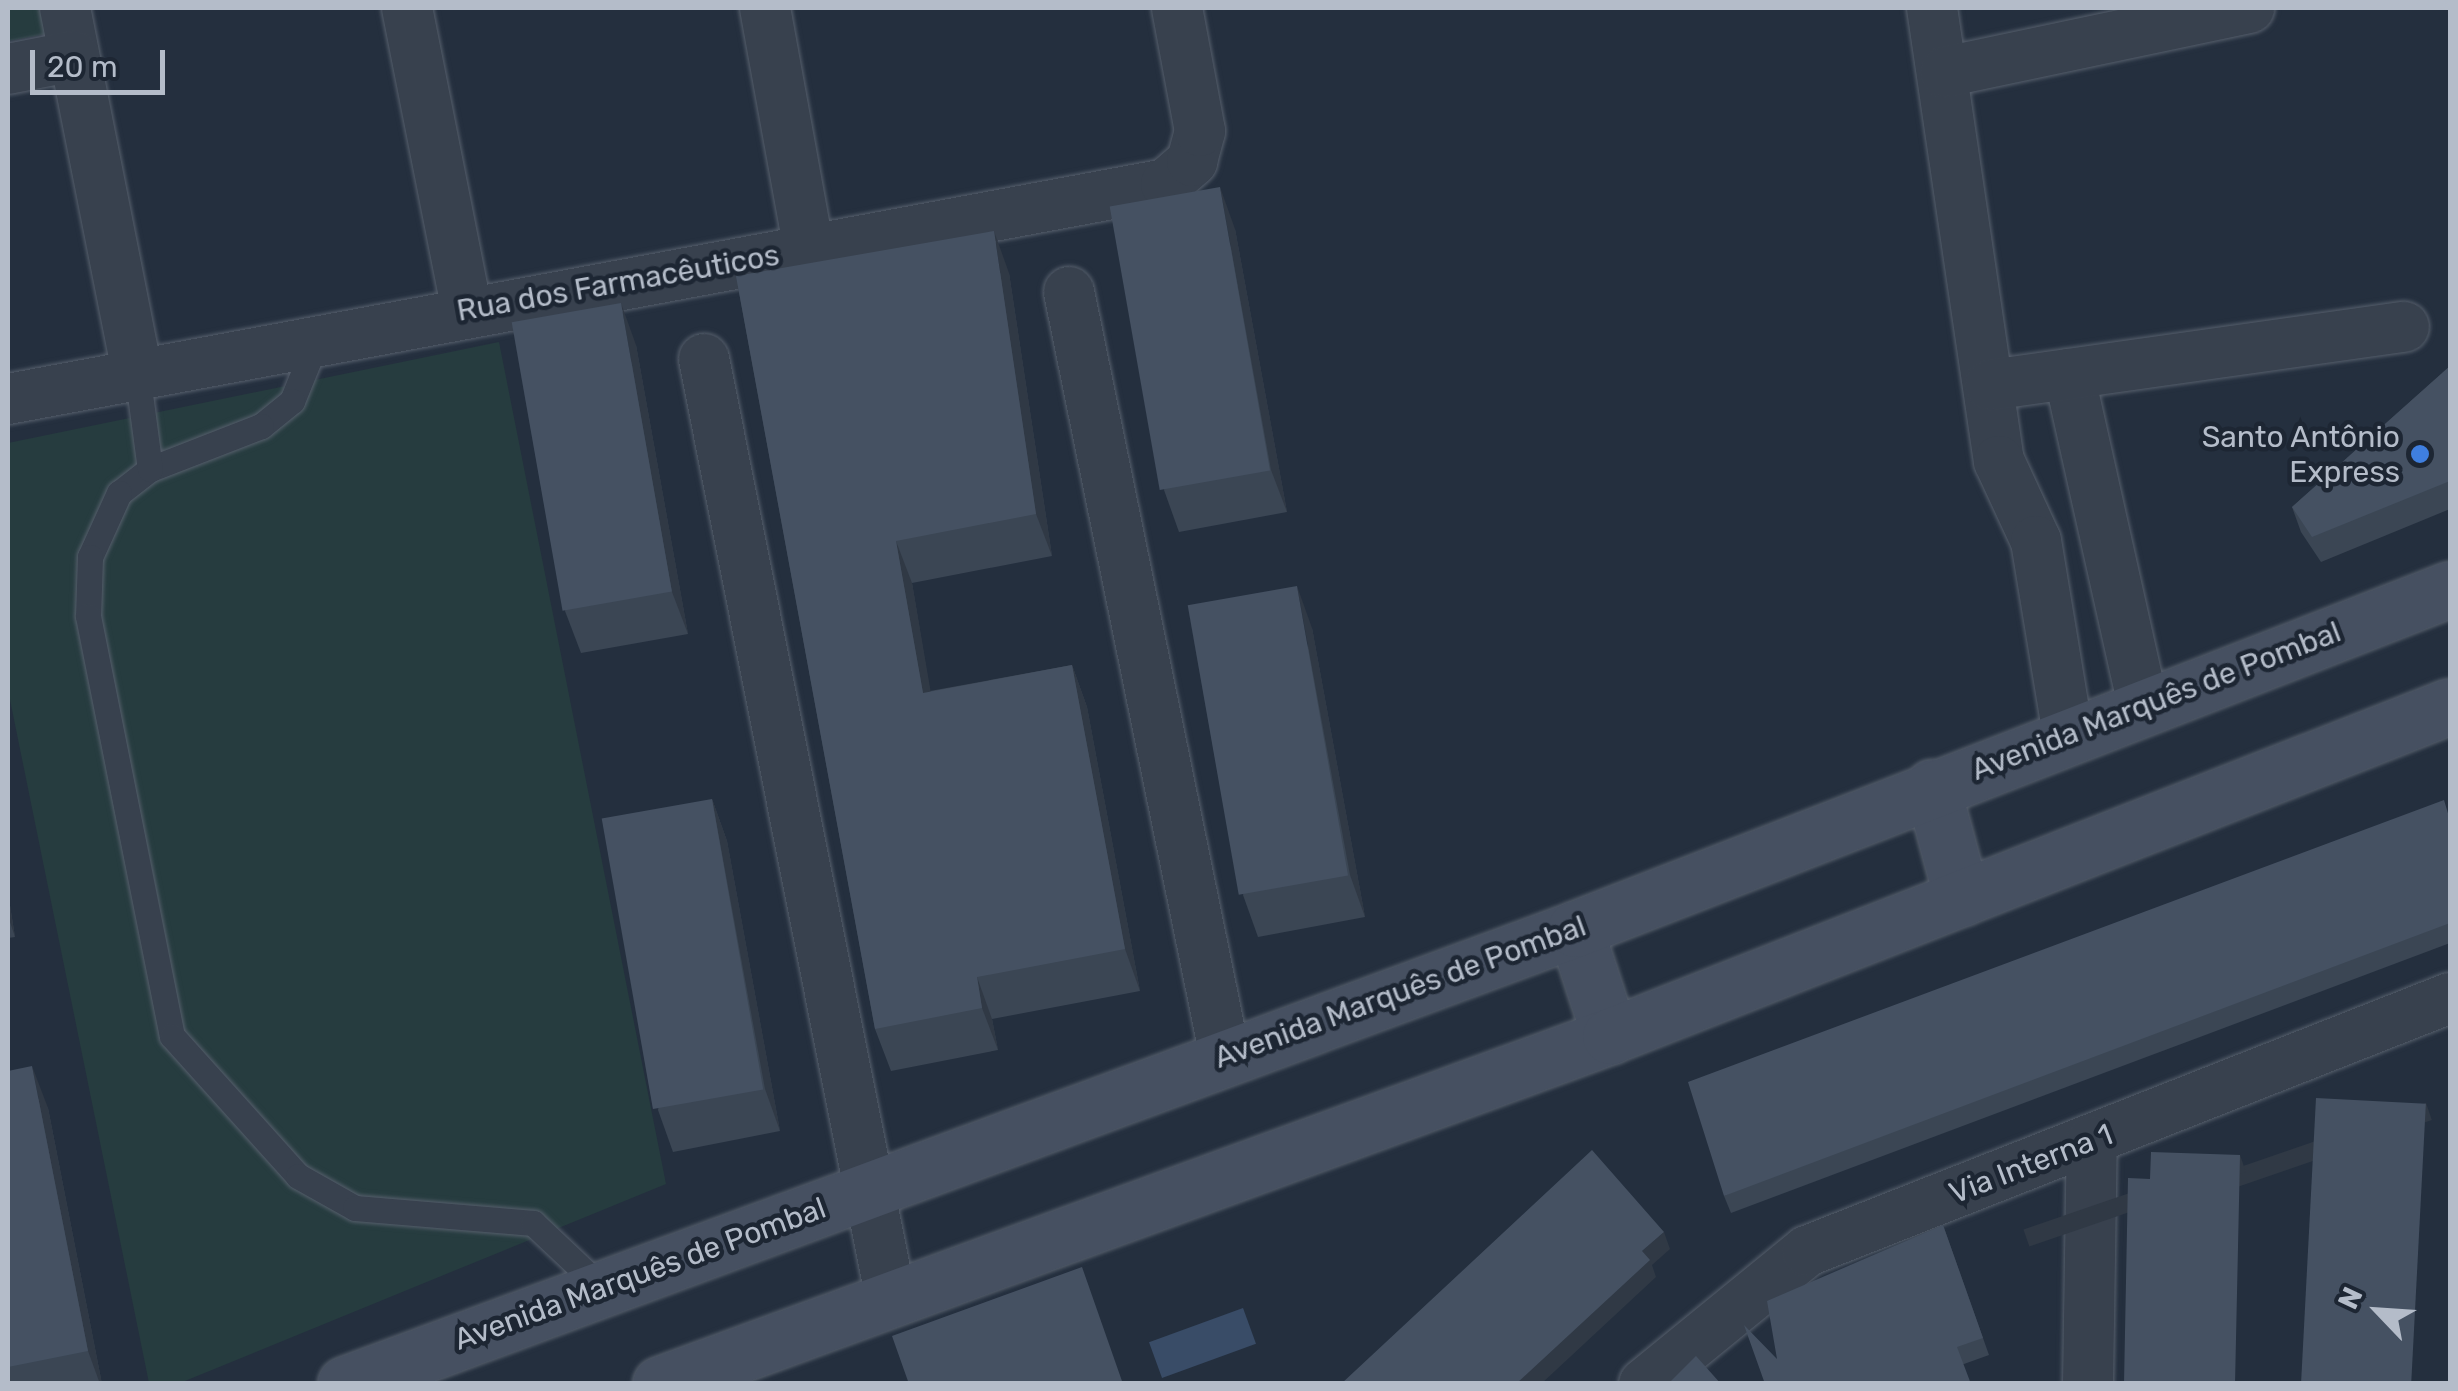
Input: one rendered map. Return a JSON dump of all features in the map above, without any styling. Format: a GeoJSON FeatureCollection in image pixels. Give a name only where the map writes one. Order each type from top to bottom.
{"type":"FeatureCollection","features":[{"type":"Feature","properties":{"kind":"main road","name":"Avenida Marquês de Pombal"},"geometry":{"type":"LineString","coordinates":[[344,1384],[1575,929],[1932,787],[2450,589]]}},
{"type":"Feature","properties":{"kind":"main road"},"geometry":{"type":"LineString","coordinates":[[660,1384],[890,1294],[1610,1036],[2450,706]]}},
{"type":"Feature","properties":{"kind":"main road"},"geometry":{"type":"LineString","coordinates":[[1932,787],[1962,898]]}},
{"type":"Feature","properties":{"kind":"main road"},"geometry":{"type":"LineString","coordinates":[[1575,929],[1610,1036]]}},
{"type":"Feature","properties":{"kind":"street"},"geometry":{"type":"LineString","coordinates":[[64,8],[138,372]]}},
{"type":"Feature","properties":{"kind":"street"},"geometry":{"type":"LineString","coordinates":[[407,8],[467,310]]}},
{"type":"Feature","properties":{"kind":"street"},"geometry":{"type":"LineString","coordinates":[[765,8],[810,249]]}},
{"type":"Feature","properties":{"kind":"street","name":"Rua dos Farmacêuticos"},"geometry":{"type":"LineString","coordinates":[[8,399],[318,334],[1166,184],[1192,161],[1200,131],[1177,8]]}},
{"type":"Feature","properties":{"kind":"street"},"geometry":{"type":"LineString","coordinates":[[1932,8],[1945,72],[2000,461],[2036,541],[2068,735]]}},
{"type":"Feature","properties":{"kind":"street"},"geometry":{"type":"LineString","coordinates":[[1945,72],[2250,8]]}},
{"type":"Feature","properties":{"kind":"street"},"geometry":{"type":"LineString","coordinates":[[8,68],[74,56]]}},
{"type":"Feature","properties":{"kind":"street"},"geometry":{"type":"LineString","coordinates":[[1069,292],[1225,1056]]}},
{"type":"Feature","properties":{"kind":"street"},"geometry":{"type":"LineString","coordinates":[[1990,385],[2404,327]]}},
{"type":"Feature","properties":{"kind":"street"},"geometry":{"type":"LineString","coordinates":[[704,359],[866,1192],[890,1294]]}},
{"type":"Feature","properties":{"kind":"street"},"geometry":{"type":"LineString","coordinates":[[2068,374],[2143,706]]}},
{"type":"Feature","properties":{"kind":"street","name":"Via Interna 1"},"geometry":{"type":"LineString","coordinates":[[1644,1384],[1738,1298],[1807,1250],[2450,998]]}},
{"type":"Feature","properties":{"kind":"street"},"geometry":{"type":"LineString","coordinates":[[2088,1384],[2092,1141]]}},
{"type":"Feature","properties":{"kind":"lane"},"geometry":{"type":"LineString","coordinates":[[318,334],[292,401],[261,426],[150,469],[96,529],[88,616],[172,1036],[298,1176],[356,1208],[533,1223],[602,1288]]}},
{"type":"Feature","properties":{"kind":"lane"},"geometry":{"type":"LineString","coordinates":[[138,372],[150,469]]}},
{"type":"Feature","properties":{"kind":"green space"},"geometry":{"type":"Polygon","coordinates":[[[8,8],[40,8],[46,34],[8,41],[8,8]]]}},
{"type":"Feature","properties":{"kind":"green space"},"geometry":{"type":"Polygon","coordinates":[[[499,342],[666,1184],[180,1383],[149,1383],[8,690],[8,443],[499,342]]]}},
{"type":"Feature","properties":{"kind":"water"},"geometry":{"type":"Polygon","coordinates":[[[1243,1308],[1256,1344],[1162,1378],[1149,1342],[1243,1308]]]}},
{"type":"Feature","properties":{"kind":"building"},"geometry":{"type":"Polygon","coordinates":[[[1220,187],[1270,471],[1160,490],[1110,206],[1220,187]]]}},
{"type":"Feature","properties":{"kind":"building"},"geometry":{"type":"Polygon","coordinates":[[[994,231],[1036,514],[896,541],[923,693],[1072,665],[1125,949],[977,977],[982,1008],[875,1029],[736,276],[994,231]]]}},
{"type":"Feature","properties":{"kind":"building"},"geometry":{"type":"Polygon","coordinates":[[[621,303],[672,592],[563,611],[512,322],[621,303]]]}},
{"type":"Feature","properties":{"kind":"building"},"geometry":{"type":"Polygon","coordinates":[[[2450,366],[2450,481],[2312,537],[2292,507],[2450,366]]]}},
{"type":"Feature","properties":{"kind":"building"},"geometry":{"type":"Polygon","coordinates":[[[1297,586],[1348,876],[1239,895],[1188,605],[1297,586]]]}},
{"type":"Feature","properties":{"kind":"building"},"geometry":{"type":"Polygon","coordinates":[[[712,799],[763,1090],[653,1109],[602,818],[712,799]]]}},
{"type":"Feature","properties":{"kind":"building"},"geometry":{"type":"Polygon","coordinates":[[[2444,800],[2450,820],[2450,923],[1724,1196],[1688,1082],[2444,800]]]}},
{"type":"Feature","properties":{"kind":"building"},"geometry":{"type":"Polygon","coordinates":[[[32,1066],[88,1351],[8,1367],[8,1071],[32,1066]]]}},
{"type":"Feature","properties":{"kind":"building"},"geometry":{"type":"Polygon","coordinates":[[[2316,1098],[2426,1104],[2411,1384],[2301,1384],[2316,1098]]]}},
{"type":"Feature","properties":{"kind":"building"},"geometry":{"type":"Polygon","coordinates":[[[1592,1150],[1664,1232],[1642,1251],[1650,1260],[1516,1384],[1341,1384],[1592,1150]]]}},
{"type":"Feature","properties":{"kind":"building"},"geometry":{"type":"Polygon","coordinates":[[[2151,1152],[2240,1155],[2235,1384],[2124,1384],[2128,1178],[2150,1179],[2151,1152]]]}},
{"type":"Feature","properties":{"kind":"building"},"geometry":{"type":"Polygon","coordinates":[[[1943,1225],[1983,1338],[1957,1347],[1971,1384],[1765,1384],[1744,1325],[1777,1359],[1767,1301],[1943,1225]]]}},
{"type":"Feature","properties":{"kind":"building"},"geometry":{"type":"Polygon","coordinates":[[[1082,1267],[1123,1384],[909,1384],[892,1336],[1082,1267]]]}},
{"type":"Feature","properties":{"kind":"building"},"geometry":{"type":"Polygon","coordinates":[[[1696,1356],[1721,1384],[1668,1384],[1696,1356]]]}},
{"type":"Feature","properties":{"kind":"place","name":"Santo Antônio Express"},"geometry":{"type":"Point","coordinates":[2420,454]}}]}
